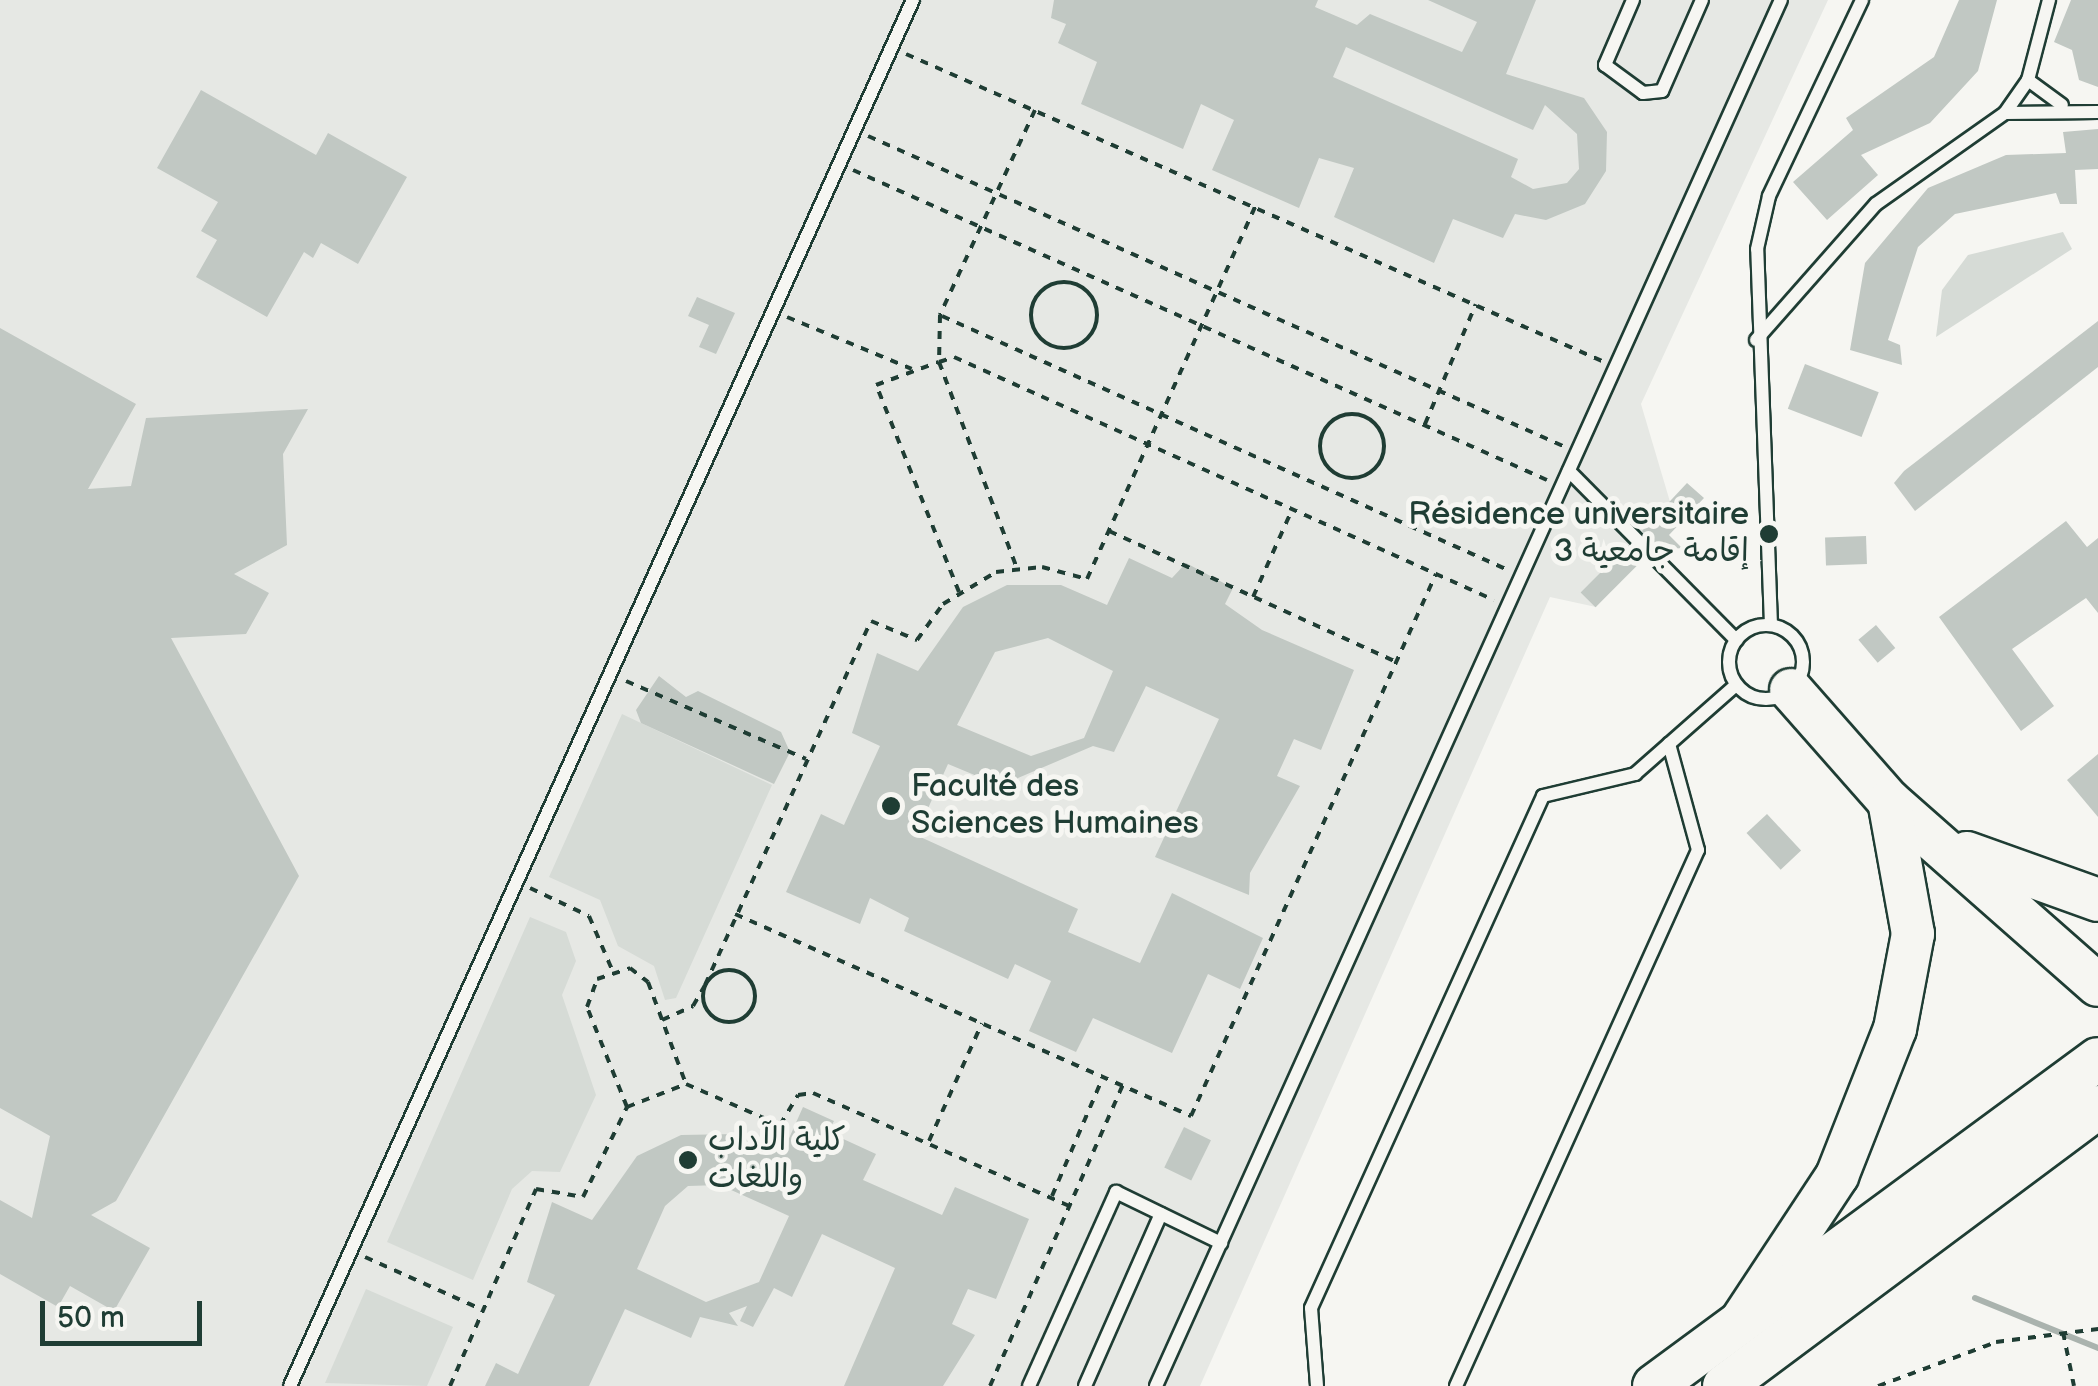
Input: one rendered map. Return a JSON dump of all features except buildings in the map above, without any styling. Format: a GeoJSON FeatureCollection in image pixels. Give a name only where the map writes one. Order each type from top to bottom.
{"type":"FeatureCollection","features":[{"type":"Feature","properties":{"kind":"highway"},"geometry":{"type":"LineString","coordinates":[[1791,690],[1889,801],[2094,981]]}},
{"type":"Feature","properties":{"kind":"highway"},"geometry":{"type":"LineString","coordinates":[[1742,1320],[1837,1176],[1895,1029],[1912,934],[1889,801]]}},
{"type":"Feature","properties":{"kind":"highway"},"geometry":{"type":"LineString","coordinates":[[1931,836],[2098,900]]}},
{"type":"Feature","properties":{"kind":"highway"},"geometry":{"type":"LineString","coordinates":[[1654,1386],[2098,1058]]}},
{"type":"Feature","properties":{"kind":"highway"},"geometry":{"type":"LineString","coordinates":[[1724,1386],[2098,1107]]}},
{"type":"Feature","properties":{"kind":"lane"},"geometry":{"type":"LineString","coordinates":[[290,1386],[913,0]]}},
{"type":"Feature","properties":{"kind":"lane"},"geometry":{"type":"LineString","coordinates":[[1633,0],[1604,65],[1643,93],[1662,90],[1702,0]]}},
{"type":"Feature","properties":{"kind":"lane"},"geometry":{"type":"LineString","coordinates":[[1156,1386],[1781,0]]}},
{"type":"Feature","properties":{"kind":"lane"},"geometry":{"type":"LineString","coordinates":[[1771,625],[1756,340],[1757,249],[1769,196],[1862,0]]}},
{"type":"Feature","properties":{"kind":"lane"},"geometry":{"type":"LineString","coordinates":[[1756,340],[1876,204],[2005,112],[2028,80],[2048,0]]}},
{"type":"Feature","properties":{"kind":"lane"},"geometry":{"type":"LineString","coordinates":[[2028,80],[2063,106]]}},
{"type":"Feature","properties":{"kind":"lane"},"geometry":{"type":"LineString","coordinates":[[2005,112],[2063,106],[2098,112]]}},
{"type":"Feature","properties":{"kind":"lane"},"geometry":{"type":"LineString","coordinates":[[1569,471],[1736,640]]}},
{"type":"Feature","properties":{"kind":"lane"},"geometry":{"type":"LineString","coordinates":[[1771,625],[1792,635],[1803,657],[1791,690],[1769,700],[1736,686],[1728,663],[1736,640],[1771,625]]}},
{"type":"Feature","properties":{"kind":"lane"},"geometry":{"type":"LineString","coordinates":[[1317,1386],[1311,1308],[1543,796],[1635,774],[1736,686]]}},
{"type":"Feature","properties":{"kind":"lane"},"geometry":{"type":"LineString","coordinates":[[1456,1386],[1698,850],[1669,744]]}},
{"type":"Feature","properties":{"kind":"lane"},"geometry":{"type":"LineString","coordinates":[[1029,1386],[1116,1192],[1220,1244]]}},
{"type":"Feature","properties":{"kind":"lane"},"geometry":{"type":"LineString","coordinates":[[1084,1386],[1161,1214]]}},
{"type":"Feature","properties":{"kind":"path"},"geometry":{"type":"LineString","coordinates":[[892,48],[1256,205],[1616,367]]}},
{"type":"Feature","properties":{"kind":"path"},"geometry":{"type":"LineString","coordinates":[[1018,568],[939,362],[940,315],[1035,110]]}},
{"type":"Feature","properties":{"kind":"path"},"geometry":{"type":"LineString","coordinates":[[855,130],[1577,453]]}},
{"type":"Feature","properties":{"kind":"path"},"geometry":{"type":"LineString","coordinates":[[840,164],[1562,486]]}},
{"type":"Feature","properties":{"kind":"path"},"geometry":{"type":"LineString","coordinates":[[662,1020],[694,1006],[705,986],[871,621],[918,640],[959,592],[1018,568],[1086,578],[1256,205]]}},
{"type":"Feature","properties":{"kind":"path"},"geometry":{"type":"LineString","coordinates":[[1056,283],[1078,285],[1094,300],[1092,334],[1073,348],[1050,346],[1033,328],[1032,305],[1056,283]]}},
{"type":"Feature","properties":{"kind":"path"},"geometry":{"type":"LineString","coordinates":[[1424,425],[1476,304]]}},
{"type":"Feature","properties":{"kind":"path"},"geometry":{"type":"LineString","coordinates":[[773,312],[915,370]]}},
{"type":"Feature","properties":{"kind":"path"},"geometry":{"type":"LineString","coordinates":[[940,315],[1521,576]]}},
{"type":"Feature","properties":{"kind":"path"},"geometry":{"type":"LineString","coordinates":[[959,592],[876,385],[954,357],[1508,606]]}},
{"type":"Feature","properties":{"kind":"path"},"geometry":{"type":"LineString","coordinates":[[1349,414],[1370,419],[1383,437],[1381,460],[1355,478],[1333,473],[1320,454],[1322,432],[1349,414]]}},
{"type":"Feature","properties":{"kind":"path"},"geometry":{"type":"LineString","coordinates":[[1253,597],[1292,510]]}},
{"type":"Feature","properties":{"kind":"path"},"geometry":{"type":"LineString","coordinates":[[1108,531],[1396,662]]}},
{"type":"Feature","properties":{"kind":"path"},"geometry":{"type":"LineString","coordinates":[[735,914],[1191,1116],[1436,574]]}},
{"type":"Feature","properties":{"kind":"path"},"geometry":{"type":"LineString","coordinates":[[610,674],[806,758]]}},
{"type":"Feature","properties":{"kind":"path"},"geometry":{"type":"LineString","coordinates":[[517,882],[589,916],[613,973]]}},
{"type":"Feature","properties":{"kind":"path"},"geometry":{"type":"LineString","coordinates":[[738,971],[754,988],[752,1006],[737,1020],[719,1020],[704,1003],[705,986],[738,971]]}},
{"type":"Feature","properties":{"kind":"path"},"geometry":{"type":"LineString","coordinates":[[627,1107],[587,1007],[588,991],[613,973],[640,973],[686,1084]]}},
{"type":"Feature","properties":{"kind":"path"},"geometry":{"type":"LineString","coordinates":[[928,1143],[982,1022]]}},
{"type":"Feature","properties":{"kind":"path"},"geometry":{"type":"LineString","coordinates":[[1051,1198],[1103,1076]]}},
{"type":"Feature","properties":{"kind":"path"},"geometry":{"type":"LineString","coordinates":[[450,1386],[536,1188],[583,1197],[627,1107],[686,1084],[780,1125],[798,1095],[813,1092],[1069,1206]]}},
{"type":"Feature","properties":{"kind":"path"},"geometry":{"type":"LineString","coordinates":[[990,1386],[1123,1085]]}},
{"type":"Feature","properties":{"kind":"path"},"geometry":{"type":"LineString","coordinates":[[351,1251],[483,1310]]}},
{"type":"Feature","properties":{"kind":"path"},"geometry":{"type":"LineString","coordinates":[[1878,1386],[1954,1352],[2098,1329]]}},
{"type":"Feature","properties":{"kind":"path"},"geometry":{"type":"LineString","coordinates":[[2063,1332],[2074,1386]]}},
{"type":"Feature","properties":{"kind":"shaded area"},"geometry":{"type":"Polygon","coordinates":[[[0,0],[1828,0],[1641,404],[1676,522],[1596,607],[1550,597],[1200,1386],[0,1386],[0,0]]]}},
{"type":"Feature","properties":{"kind":"shaded area"},"geometry":{"type":"Polygon","coordinates":[[[2063,232],[2072,249],[1936,337],[1942,290],[1968,255],[2063,232]]]}},
{"type":"Feature","properties":{"kind":"shaded area"},"geometry":{"type":"Polygon","coordinates":[[[622,714],[772,785],[676,998],[665,1000],[654,966],[618,946],[600,900],[549,877],[622,714]]]}},
{"type":"Feature","properties":{"kind":"shaded area"},"geometry":{"type":"Polygon","coordinates":[[[530,917],[566,932],[576,961],[562,995],[596,1095],[560,1172],[532,1171],[512,1189],[473,1280],[387,1242],[530,917]]]}},
{"type":"Feature","properties":{"kind":"shaded area"},"geometry":{"type":"Polygon","coordinates":[[[366,1289],[453,1327],[427,1386],[325,1383],[366,1289]]]}},
{"type":"Feature","properties":{"kind":"waterway"},"geometry":{"type":"LineString","coordinates":[[1975,1298],[2098,1348]]}},
{"type":"Feature","properties":{"kind":"place","name":"Résidence universitaire إقامة جامعية 3"},"geometry":{"type":"Point","coordinates":[1769,534]}},
{"type":"Feature","properties":{"kind":"place","name":"Faculté des Sciences Humaines"},"geometry":{"type":"Point","coordinates":[891,806]}},
{"type":"Feature","properties":{"kind":"place","name":"كلية الآداب واللغات"},"geometry":{"type":"Point","coordinates":[688,1160]}}]}
